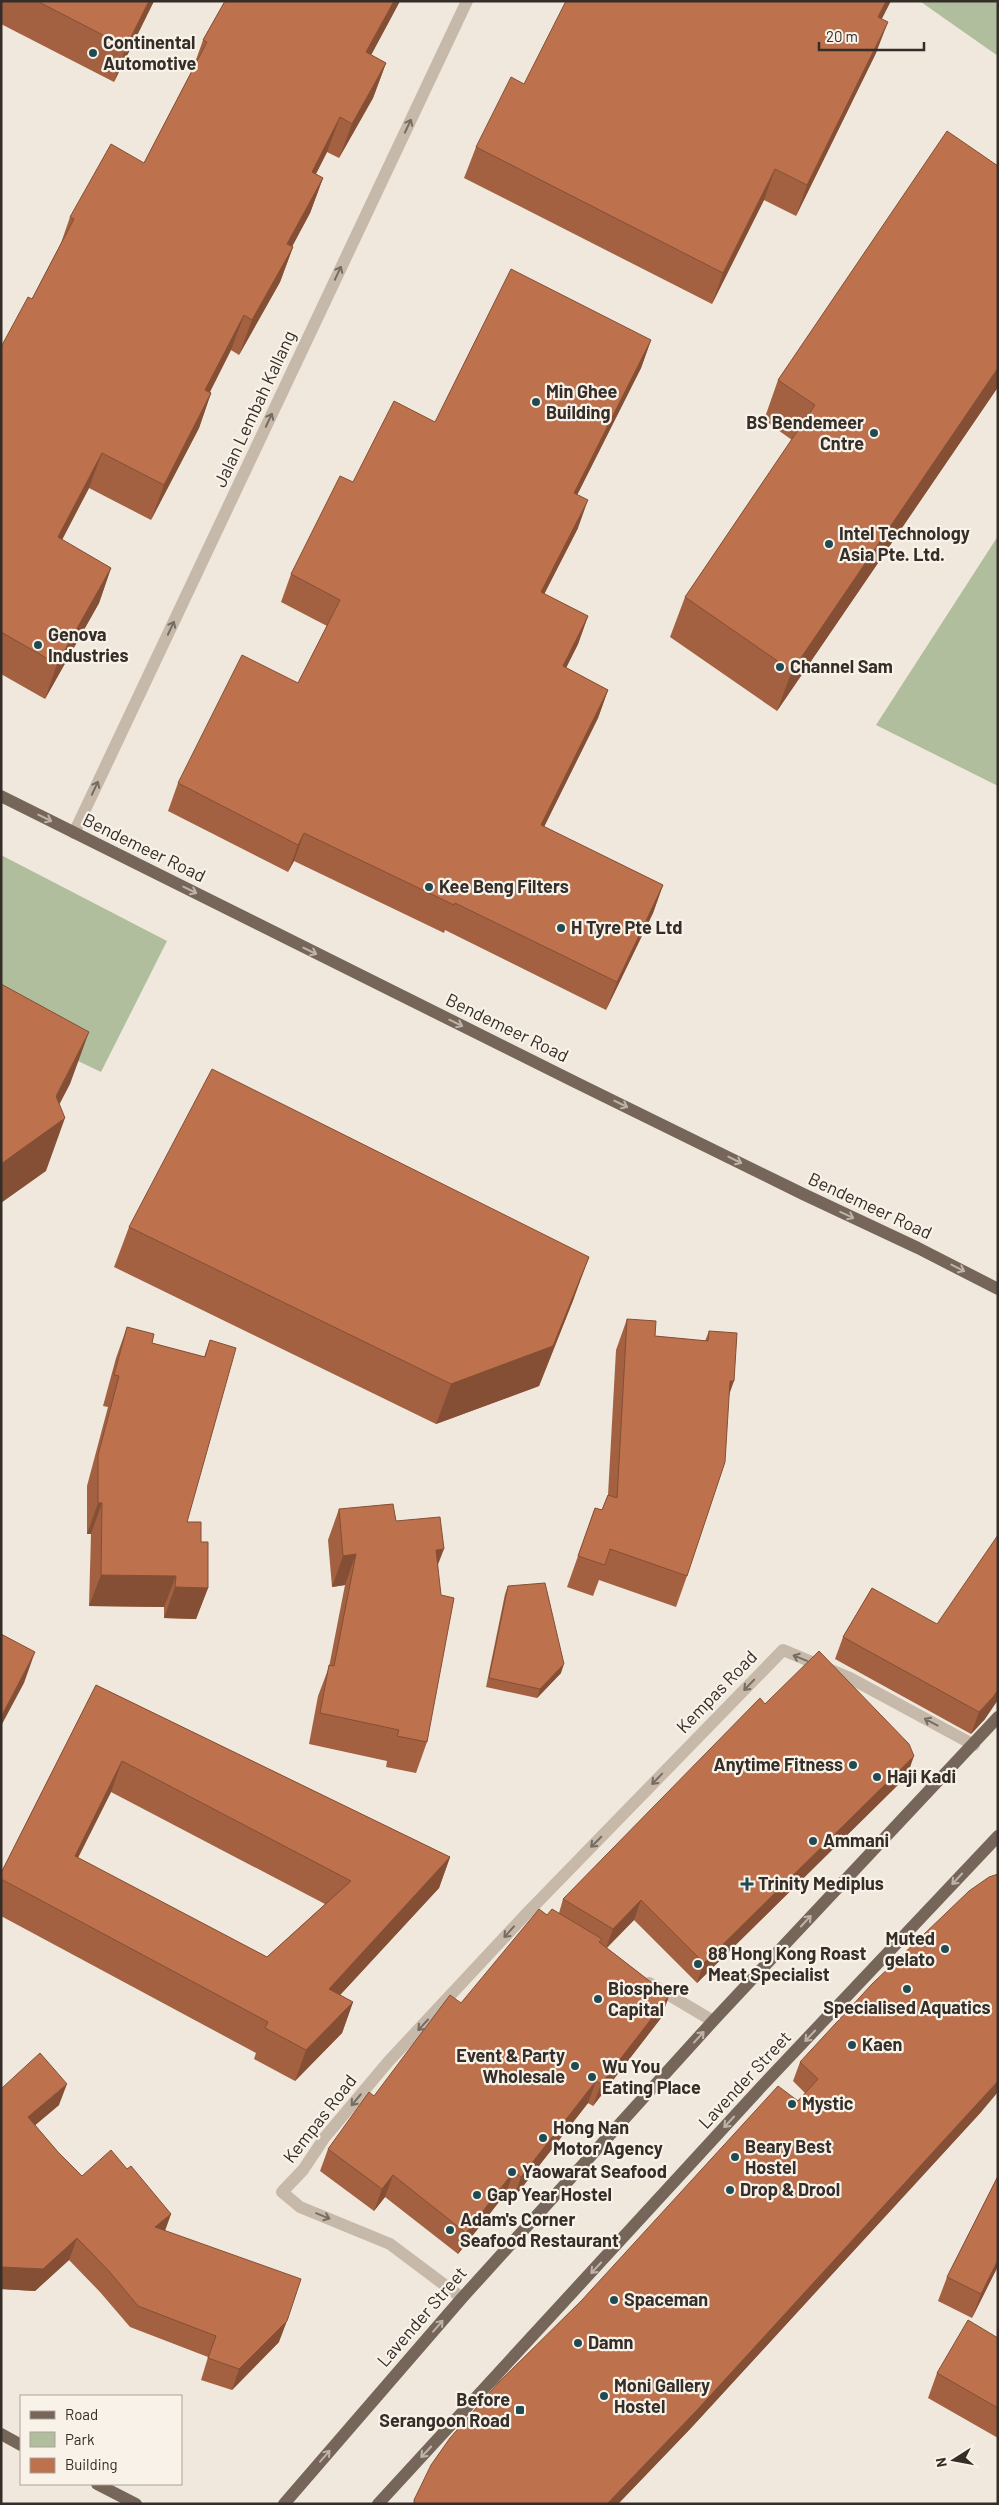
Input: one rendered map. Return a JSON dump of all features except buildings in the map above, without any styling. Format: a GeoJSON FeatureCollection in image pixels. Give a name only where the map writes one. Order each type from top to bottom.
{"type":"FeatureCollection","features":[{"type":"Feature","properties":{"kind":"main road","name":"Bendemeer Road"},"geometry":{"type":"LineString","coordinates":[[1,796],[998,1289]]}},
{"type":"Feature","properties":{"kind":"main road","name":"Lavender Street"},"geometry":{"type":"LineString","coordinates":[[284,2504],[462,2298],[713,2021],[900,1820],[974,1745],[998,1717]]}},
{"type":"Feature","properties":{"kind":"main road","name":"Lavender Street"},"geometry":{"type":"LineString","coordinates":[[378,2504],[756,2094],[995,1842]]}},
{"type":"Feature","properties":{"kind":"main road"},"geometry":{"type":"LineString","coordinates":[[1,2434],[20,2444]]}},
{"type":"Feature","properties":{"kind":"main road"},"geometry":{"type":"LineString","coordinates":[[99,2485],[136,2504]]}},
{"type":"Feature","properties":{"kind":"street","name":"Jalan Lembah Kallang"},"geometry":{"type":"LineString","coordinates":[[74,833],[467,1]]}},
{"type":"Feature","properties":{"kind":"street","name":"Kempas Road"},"geometry":{"type":"LineString","coordinates":[[462,2298],[390,2244],[300,2207],[282,2192],[303,2170],[325,2137],[388,2062],[532,1914],[783,1650],[850,1678],[974,1745]]}},
{"type":"Feature","properties":{"kind":"street"},"geometry":{"type":"LineString","coordinates":[[636,1976],[713,2021]]}},
{"type":"Feature","properties":{"kind":"green space"},"geometry":{"type":"Polygon","coordinates":[[[921,1],[998,1],[998,56],[921,2],[921,1]]]}},
{"type":"Feature","properties":{"kind":"green space"},"geometry":{"type":"Polygon","coordinates":[[[998,536],[998,786],[876,725],[998,536]]]}},
{"type":"Feature","properties":{"kind":"green space"},"geometry":{"type":"Polygon","coordinates":[[[1,855],[167,941],[101,1072],[1,1024],[1,855]]]}},
{"type":"Feature","properties":{"kind":"place","name":"Continental Automotive"},"geometry":{"type":"Point","coordinates":[93,53]}},
{"type":"Feature","properties":{"kind":"place","name":"Min Ghee Building"},"geometry":{"type":"Point","coordinates":[536,402]}},
{"type":"Feature","properties":{"kind":"place","name":"BS Bendemeer Cntre"},"geometry":{"type":"Point","coordinates":[874,433]}},
{"type":"Feature","properties":{"kind":"place","name":"Intel Technology Asia Pte. Ltd."},"geometry":{"type":"Point","coordinates":[829,544]}},
{"type":"Feature","properties":{"kind":"place","name":"Genova Industries"},"geometry":{"type":"Point","coordinates":[38,645]}},
{"type":"Feature","properties":{"kind":"place","name":"Channel Sam"},"geometry":{"type":"Point","coordinates":[780,667]}},
{"type":"Feature","properties":{"kind":"place","name":"Kee Beng Filters"},"geometry":{"type":"Point","coordinates":[429,887]}},
{"type":"Feature","properties":{"kind":"place","name":"H Tyre Pte Ltd"},"geometry":{"type":"Point","coordinates":[561,928]}},
{"type":"Feature","properties":{"kind":"place","name":"Anytime Fitness"},"geometry":{"type":"Point","coordinates":[853,1765]}},
{"type":"Feature","properties":{"kind":"place","name":"Haji Kadi"},"geometry":{"type":"Point","coordinates":[877,1777]}},
{"type":"Feature","properties":{"kind":"place","name":"Ammani"},"geometry":{"type":"Point","coordinates":[813,1841]}},
{"type":"Feature","properties":{"kind":"place","name":"Trinity Mediplus"},"geometry":{"type":"Point","coordinates":[747,1884]}},
{"type":"Feature","properties":{"kind":"place","name":"Muted gelato"},"geometry":{"type":"Point","coordinates":[945,1949]}},
{"type":"Feature","properties":{"kind":"place","name":"88 Hong Kong Roast Meat Specialist"},"geometry":{"type":"Point","coordinates":[698,1964]}},
{"type":"Feature","properties":{"kind":"place","name":"Specialised Aquatics"},"geometry":{"type":"Point","coordinates":[907,1989]}},
{"type":"Feature","properties":{"kind":"place","name":"Biosphere Capital"},"geometry":{"type":"Point","coordinates":[598,1999]}},
{"type":"Feature","properties":{"kind":"place","name":"Kaen"},"geometry":{"type":"Point","coordinates":[852,2045]}},
{"type":"Feature","properties":{"kind":"place","name":"Event & Party Wholesale"},"geometry":{"type":"Point","coordinates":[575,2066]}},
{"type":"Feature","properties":{"kind":"place","name":"Wu You Eating Place"},"geometry":{"type":"Point","coordinates":[592,2077]}},
{"type":"Feature","properties":{"kind":"place","name":"Mystic"},"geometry":{"type":"Point","coordinates":[792,2104]}},
{"type":"Feature","properties":{"kind":"place","name":"Hong Nan Motor Agency"},"geometry":{"type":"Point","coordinates":[543,2138]}},
{"type":"Feature","properties":{"kind":"place","name":"Beary Best Hostel"},"geometry":{"type":"Point","coordinates":[735,2157]}},
{"type":"Feature","properties":{"kind":"place","name":"Yaowarat Seafood"},"geometry":{"type":"Point","coordinates":[512,2172]}},
{"type":"Feature","properties":{"kind":"place","name":"Drop & Drool"},"geometry":{"type":"Point","coordinates":[730,2190]}},
{"type":"Feature","properties":{"kind":"place","name":"Gap Year Hostel"},"geometry":{"type":"Point","coordinates":[477,2195]}},
{"type":"Feature","properties":{"kind":"place","name":"Adam's Corner Seafood Restaurant"},"geometry":{"type":"Point","coordinates":[450,2230]}},
{"type":"Feature","properties":{"kind":"place","name":"Spaceman"},"geometry":{"type":"Point","coordinates":[614,2300]}},
{"type":"Feature","properties":{"kind":"place","name":"Damn"},"geometry":{"type":"Point","coordinates":[578,2343]}},
{"type":"Feature","properties":{"kind":"place","name":"Moni Gallery Hostel"},"geometry":{"type":"Point","coordinates":[604,2396]}},
{"type":"Feature","properties":{"kind":"place","name":"Before Serangoon Road"},"geometry":{"type":"Point","coordinates":[520,2410]}}]}
